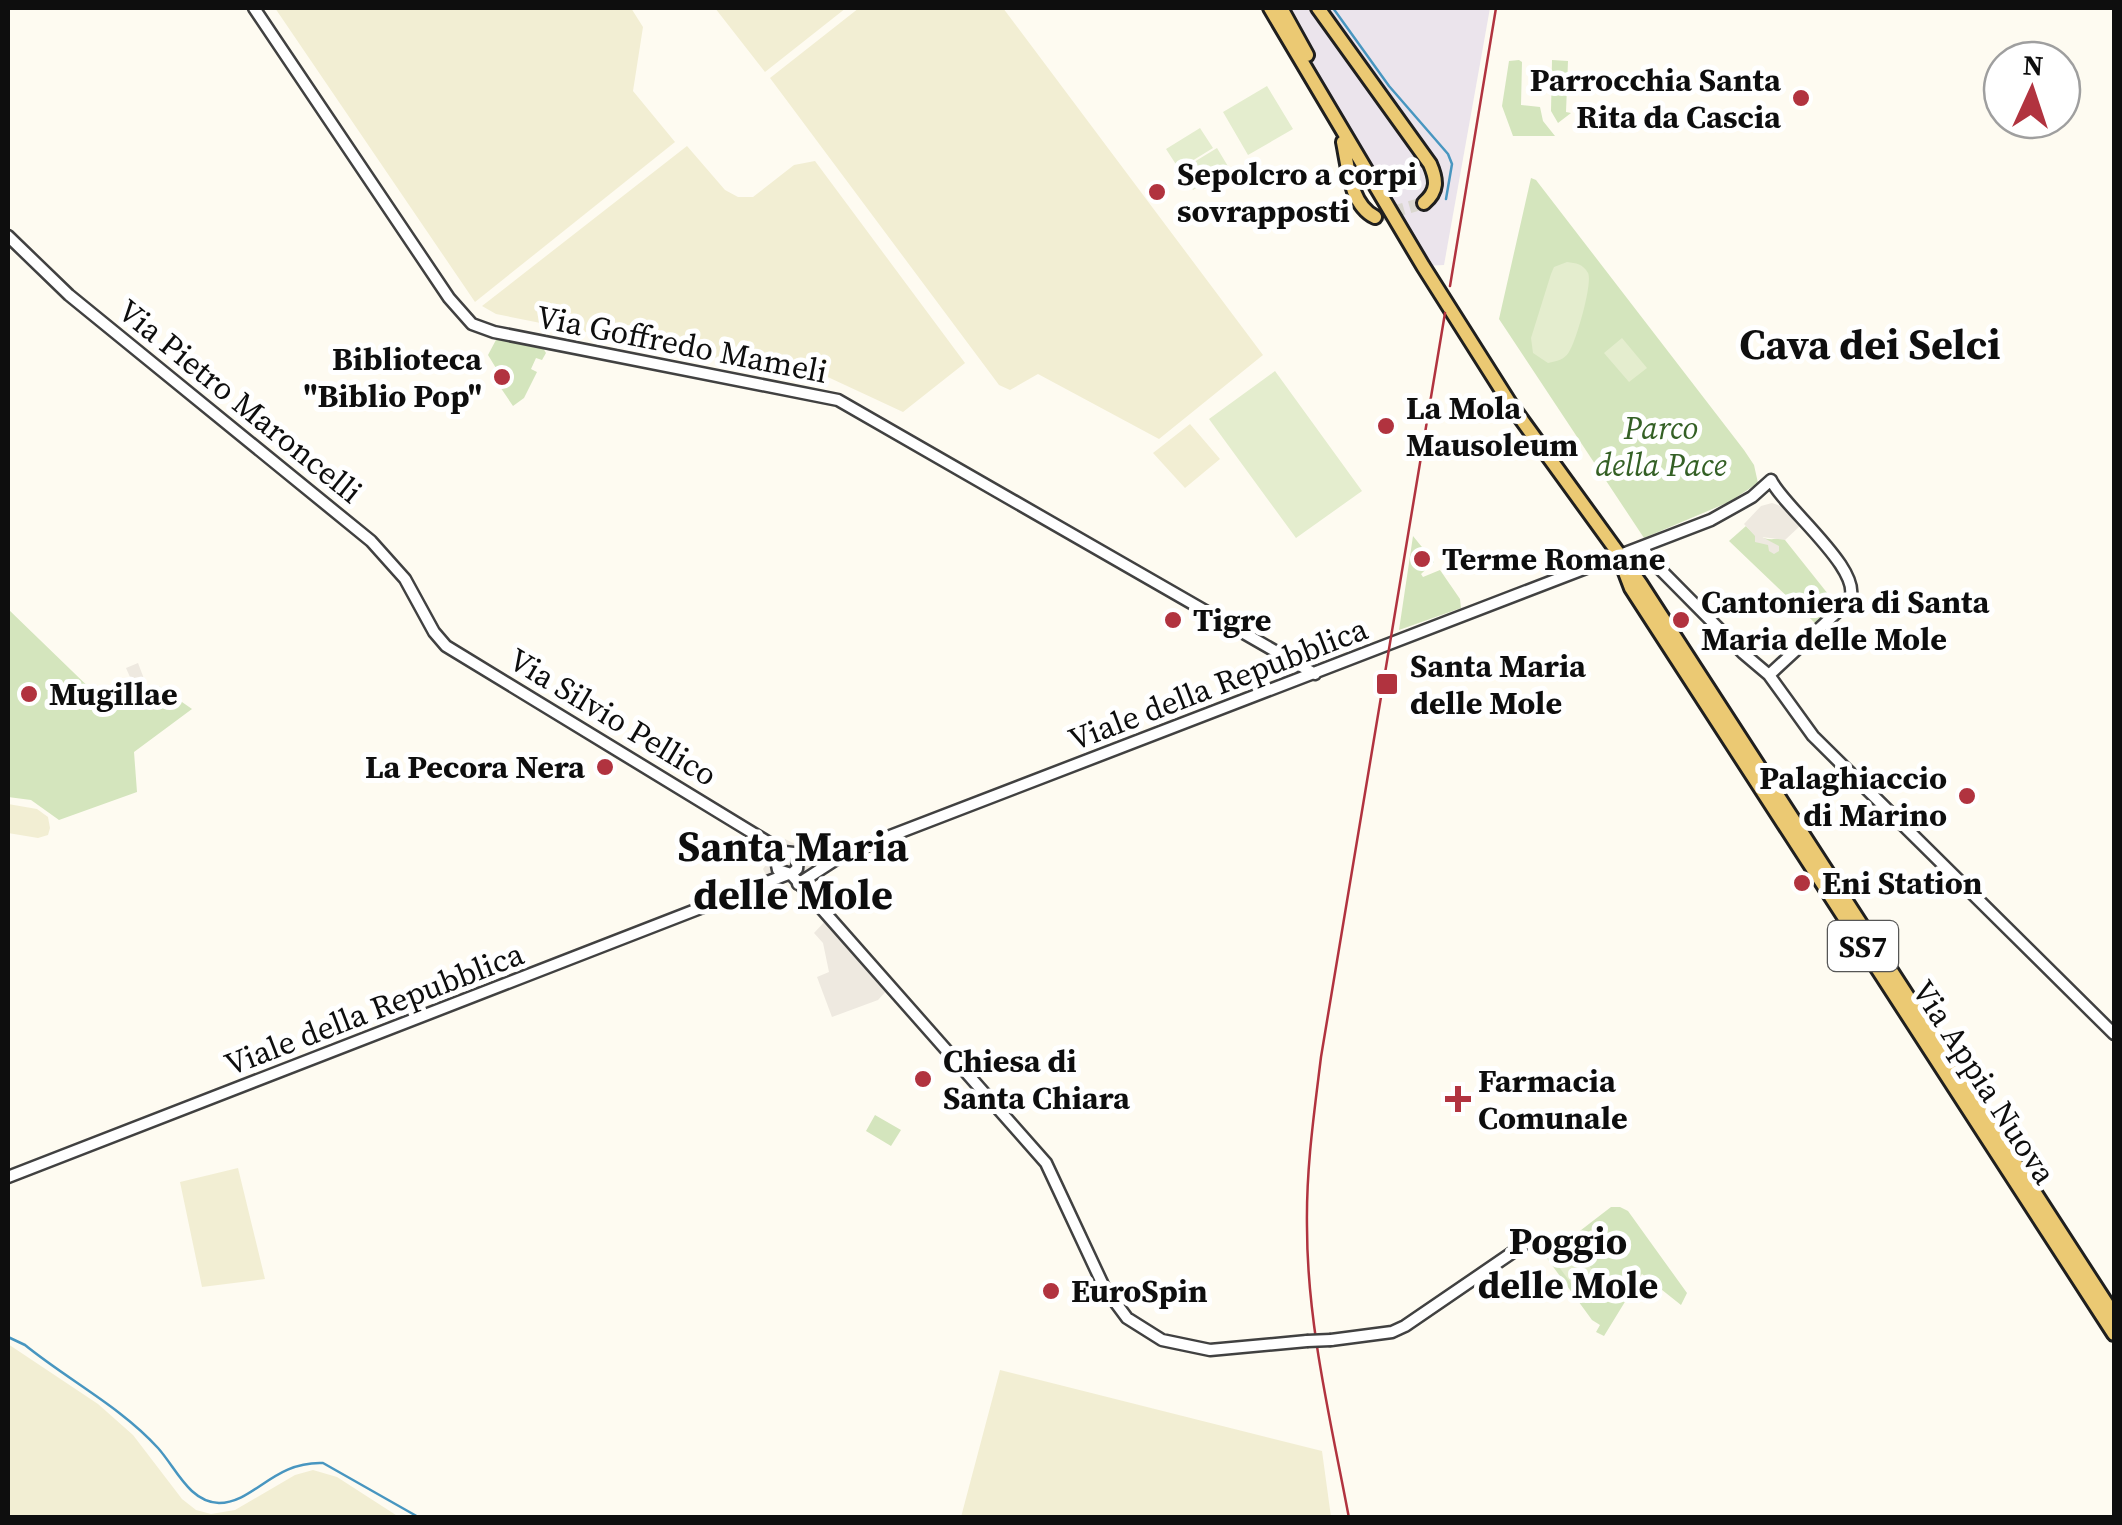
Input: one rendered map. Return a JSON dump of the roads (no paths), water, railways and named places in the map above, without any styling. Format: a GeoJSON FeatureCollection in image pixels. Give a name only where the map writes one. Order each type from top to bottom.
{"type":"FeatureCollection","features":[{"type":"Feature","properties":{"kind":"main road","name":"Via Appia Nuova"},"geometry":{"type":"LineString","coordinates":[[1270,8],[1511,405],[1653,603],[2114,1315]]}},
{"type":"Feature","properties":{"kind":"main road","name":"Via Appia Nuova"},"geometry":{"type":"LineString","coordinates":[[1280,8],[1430,264],[1560,472]]}},
{"type":"Feature","properties":{"kind":"main road"},"geometry":{"type":"LineString","coordinates":[[1318,8],[1430,164],[1436,180],[1433,196],[1424,203]]}},
{"type":"Feature","properties":{"kind":"main road"},"geometry":{"type":"LineString","coordinates":[[1341,130],[1358,200],[1375,217]]}},
{"type":"Feature","properties":{"kind":"main road","name":"Via Appia Nuova"},"geometry":{"type":"LineString","coordinates":[[1618,555],[1631,588],[2114,1334]]}},
{"type":"Feature","properties":{"kind":"street","name":"Via Goffredo Mameli"},"geometry":{"type":"LineString","coordinates":[[254,8],[449,298],[472,324],[484,330],[838,400],[1315,674]]}},
{"type":"Feature","properties":{"kind":"street","name":"Via Pietro Maroncelli"},"geometry":{"type":"LineString","coordinates":[[8,236],[69,295],[371,541],[405,579],[426,617]]}},
{"type":"Feature","properties":{"kind":"street"},"geometry":{"type":"LineString","coordinates":[[1618,555],[1646,552],[1711,520],[1752,496],[1770,480],[1852,581],[1854,593],[1769,675]]}},
{"type":"Feature","properties":{"kind":"street"},"geometry":{"type":"LineString","coordinates":[[1752,496],[1784,500]]}},
{"type":"Feature","properties":{"kind":"street"},"geometry":{"type":"LineString","coordinates":[[1646,552],[1769,675],[1813,736],[2114,1034]]}},
{"type":"Feature","properties":{"kind":"street","name":"Viale della Repubblica"},"geometry":{"type":"LineString","coordinates":[[798,884],[835,860],[885,838],[1618,555]]}},
{"type":"Feature","properties":{"kind":"street","name":"Via Silvio Pellico"},"geometry":{"type":"LineString","coordinates":[[426,617],[451,650],[790,854]]}},
{"type":"Feature","properties":{"kind":"street"},"geometry":{"type":"LineString","coordinates":[[790,854],[798,866],[790,874]]}},
{"type":"Feature","properties":{"kind":"street"},"geometry":{"type":"LineString","coordinates":[[757,886],[778,856],[835,860]]}},
{"type":"Feature","properties":{"kind":"street"},"geometry":{"type":"LineString","coordinates":[[776,864],[781,873],[790,874],[1046,1163],[1114,1305],[1162,1340],[1210,1350],[1392,1332],[1522,1246]]}},
{"type":"Feature","properties":{"kind":"street","name":"Viale della Repubblica"},"geometry":{"type":"LineString","coordinates":[[8,1177],[790,874]]}},
{"type":"Feature","properties":{"kind":"waterway"},"geometry":{"type":"LineString","coordinates":[[1333,8],[1389,86],[1448,154],[1452,164],[1446,199]]}},
{"type":"Feature","properties":{"kind":"waterway"},"geometry":{"type":"LineString","coordinates":[[8,1337],[25,1345],[128,1420],[158,1448],[199,1497],[219,1503],[231,1501],[291,1468],[323,1463],[420,1518]]}},
{"type":"Feature","properties":{"kind":"tunnel"},"geometry":{"type":"LineString","coordinates":[[1375,217],[1424,203]]}},
{"type":"Feature","properties":{"kind":"railway"},"geometry":{"type":"LineString","coordinates":[[1450,286],[1496,8]]}},
{"type":"Feature","properties":{"kind":"railway"},"geometry":{"type":"LineString","coordinates":[[1349,1518],[1311,1300],[1309,1163],[1321,1057],[1445,313]]}},
{"type":"Feature","properties":{"kind":"place","name":"Parrocchia Santa Rita da Cascia"},"geometry":{"type":"Point","coordinates":[1801,98]}},
{"type":"Feature","properties":{"kind":"place","name":"Sepolcro a corpi sovrapposti"},"geometry":{"type":"Point","coordinates":[1157,192]}},
{"type":"Feature","properties":{"kind":"place","name":"Biblioteca \"Biblio Pop\""},"geometry":{"type":"Point","coordinates":[502,377]}},
{"type":"Feature","properties":{"kind":"place","name":"La Mola Mausoleum"},"geometry":{"type":"Point","coordinates":[1386,426]}},
{"type":"Feature","properties":{"kind":"place","name":"Terme Romane"},"geometry":{"type":"Point","coordinates":[1422,559]}},
{"type":"Feature","properties":{"kind":"place","name":"Tigre"},"geometry":{"type":"Point","coordinates":[1173,620]}},
{"type":"Feature","properties":{"kind":"place","name":"Cantoniera di Santa Maria delle Mole"},"geometry":{"type":"Point","coordinates":[1681,620]}},
{"type":"Feature","properties":{"kind":"place","name":"Santa Maria delle Mole"},"geometry":{"type":"Point","coordinates":[1387,684]}},
{"type":"Feature","properties":{"kind":"place","name":"Mugillae"},"geometry":{"type":"Point","coordinates":[29,694]}},
{"type":"Feature","properties":{"kind":"place","name":"La Pecora Nera"},"geometry":{"type":"Point","coordinates":[605,767]}},
{"type":"Feature","properties":{"kind":"place","name":"Palaghiaccio di Marino"},"geometry":{"type":"Point","coordinates":[1967,796]}},
{"type":"Feature","properties":{"kind":"place","name":"Eni Station"},"geometry":{"type":"Point","coordinates":[1802,883]}},
{"type":"Feature","properties":{"kind":"place","name":"Chiesa di Santa Chiara"},"geometry":{"type":"Point","coordinates":[923,1079]}},
{"type":"Feature","properties":{"kind":"place","name":"Farmacia Comunale"},"geometry":{"type":"Point","coordinates":[1458,1099]}},
{"type":"Feature","properties":{"kind":"place","name":"EuroSpin"},"geometry":{"type":"Point","coordinates":[1051,1291]}},
{"type":"Feature","properties":{"kind":"district","name":"Cava dei Selci"},"geometry":{"type":"Point","coordinates":[1870,344]}},
{"type":"Feature","properties":{"kind":"district","name":"Santa Maria delle Mole"},"geometry":{"type":"Point","coordinates":[793,870]}},
{"type":"Feature","properties":{"kind":"district","name":"Poggio delle Mole"},"geometry":{"type":"Point","coordinates":[1568,1263]}},
{"type":"Feature","properties":{"kind":"park label","name":"Parco della Pace"},"geometry":{"type":"Point","coordinates":[1661,446]}}]}
